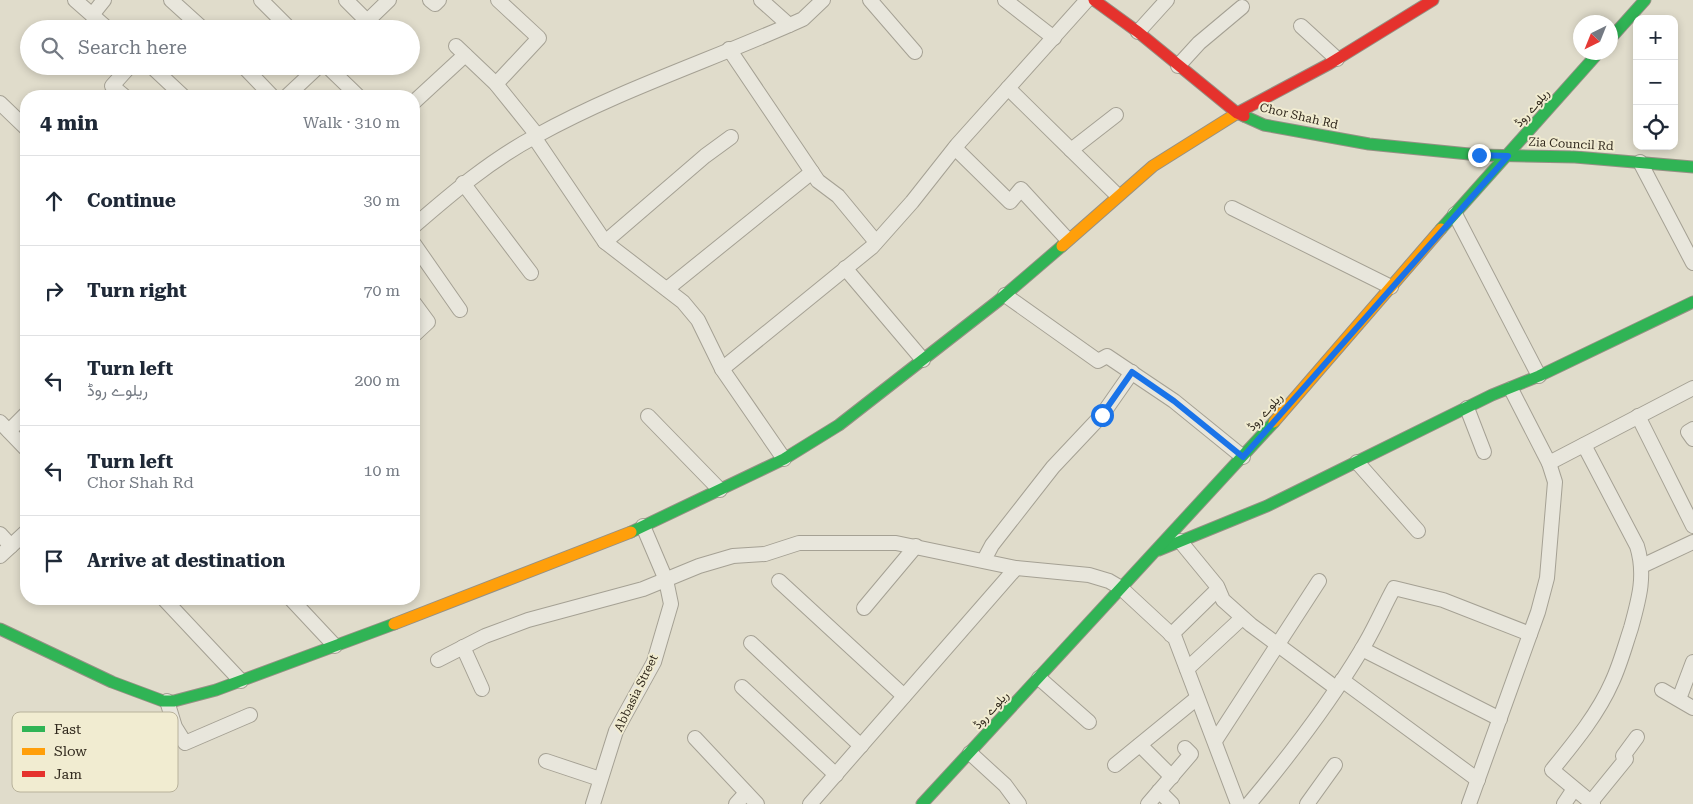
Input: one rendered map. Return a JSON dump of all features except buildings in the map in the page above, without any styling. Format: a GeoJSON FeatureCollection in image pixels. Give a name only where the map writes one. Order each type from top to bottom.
{"type":"FeatureCollection","features":[{"type":"Feature","properties":{"kind":"street"},"geometry":{"type":"LineString","coordinates":[[75,0],[98,20]]}},
{"type":"Feature","properties":{"kind":"street"},"geometry":{"type":"LineString","coordinates":[[92,15],[104,0]]}},
{"type":"Feature","properties":{"kind":"street"},"geometry":{"type":"LineString","coordinates":[[171,0],[193,20]]}},
{"type":"Feature","properties":{"kind":"street"},"geometry":{"type":"LineString","coordinates":[[261,0],[281,20]]}},
{"type":"Feature","properties":{"kind":"street"},"geometry":{"type":"LineString","coordinates":[[346,0],[360,20]]}},
{"type":"Feature","properties":{"kind":"street"},"geometry":{"type":"LineString","coordinates":[[368,20],[389,0]]}},
{"type":"Feature","properties":{"kind":"street"},"geometry":{"type":"LineString","coordinates":[[430,0],[435,4],[439,0]]}},
{"type":"Feature","properties":{"kind":"street"},"geometry":{"type":"LineString","coordinates":[[496,84],[540,38],[498,0]]}},
{"type":"Feature","properties":{"kind":"street"},"geometry":{"type":"LineString","coordinates":[[761,0],[789,25]]}},
{"type":"Feature","properties":{"kind":"street"},"geometry":{"type":"LineString","coordinates":[[420,221],[463,183],[536,136],[603,103],[803,19],[824,0]]}},
{"type":"Feature","properties":{"kind":"street"},"geometry":{"type":"LineString","coordinates":[[870,0],[915,52]]}},
{"type":"Feature","properties":{"kind":"street"},"geometry":{"type":"LineString","coordinates":[[1005,0],[1054,38]]}},
{"type":"Feature","properties":{"kind":"street"},"geometry":{"type":"LineString","coordinates":[[722,368],[820,291],[876,242],[912,202],[954,148],[1087,0]]}},
{"type":"Feature","properties":{"kind":"street","name":"Chor Shah Rd"},"geometry":{"type":"LineString","coordinates":[[1094,0],[1138,32],[1237,113],[1264,125],[1310,135],[1406,147],[1508,156]]}},
{"type":"Feature","properties":{"kind":"street"},"geometry":{"type":"LineString","coordinates":[[1138,32],[1167,0]]}},
{"type":"Feature","properties":{"kind":"street"},"geometry":{"type":"LineString","coordinates":[[0,629],[112,682],[166,701],[190,698],[241,681],[542,569],[643,526],[784,459],[839,424],[1005,294],[1117,195],[1153,166],[1237,113],[1337,59],[1433,0]]}},
{"type":"Feature","properties":{"kind":"street"},"geometry":{"type":"LineString","coordinates":[[1618,30],[1646,0]]}},
{"type":"Feature","properties":{"kind":"street"},"geometry":{"type":"LineString","coordinates":[[1178,66],[1199,43],[1242,7]]}},
{"type":"Feature","properties":{"kind":"street"},"geometry":{"type":"LineString","coordinates":[[1301,26],[1337,59]]}},
{"type":"Feature","properties":{"kind":"street"},"geometry":{"type":"LineString","coordinates":[[729,49],[818,181],[838,196],[876,242]]}},
{"type":"Feature","properties":{"kind":"street"},"geometry":{"type":"LineString","coordinates":[[420,95],[461,51],[496,84],[536,136],[605,242],[683,302],[698,320],[722,368],[784,459]]}},
{"type":"Feature","properties":{"kind":"street","name":"ریلوے روڈ"},"geometry":{"type":"LineString","coordinates":[[922,804],[1243,457],[1591,60]]}},
{"type":"Feature","properties":{"kind":"street"},"geometry":{"type":"LineString","coordinates":[[117,90],[112,86],[122,75]]}},
{"type":"Feature","properties":{"kind":"street"},"geometry":{"type":"LineString","coordinates":[[161,75],[177,90]]}},
{"type":"Feature","properties":{"kind":"street"},"geometry":{"type":"LineString","coordinates":[[252,75],[266,90]]}},
{"type":"Feature","properties":{"kind":"street"},"geometry":{"type":"LineString","coordinates":[[293,90],[309,75]]}},
{"type":"Feature","properties":{"kind":"street"},"geometry":{"type":"LineString","coordinates":[[336,75],[352,90]]}},
{"type":"Feature","properties":{"kind":"street"},"geometry":{"type":"LineString","coordinates":[[1008,88],[1117,195]]}},
{"type":"Feature","properties":{"kind":"street"},"geometry":{"type":"LineString","coordinates":[[0,103],[20,122]]}},
{"type":"Feature","properties":{"kind":"street"},"geometry":{"type":"LineString","coordinates":[[1071,150],[1116,115]]}},
{"type":"Feature","properties":{"kind":"street"},"geometry":{"type":"LineString","coordinates":[[605,242],[705,156],[731,137]]}},
{"type":"Feature","properties":{"kind":"street"},"geometry":{"type":"LineString","coordinates":[[954,148],[1010,202],[1021,189],[1067,239]]}},
{"type":"Feature","properties":{"kind":"street","name":"Zia Council Rd"},"geometry":{"type":"LineString","coordinates":[[1508,156],[1575,157],[1693,167]]}},
{"type":"Feature","properties":{"kind":"street"},"geometry":{"type":"LineString","coordinates":[[1640,162],[1693,262]]}},
{"type":"Feature","properties":{"kind":"street"},"geometry":{"type":"LineString","coordinates":[[667,289],[812,172]]}},
{"type":"Feature","properties":{"kind":"street"},"geometry":{"type":"LineString","coordinates":[[463,183],[532,273]]}},
{"type":"Feature","properties":{"kind":"street"},"geometry":{"type":"LineString","coordinates":[[1232,208],[1391,287]]}},
{"type":"Feature","properties":{"kind":"street"},"geometry":{"type":"LineString","coordinates":[[1455,214],[1539,376]]}},
{"type":"Feature","properties":{"kind":"street"},"geometry":{"type":"LineString","coordinates":[[420,253],[460,310]]}},
{"type":"Feature","properties":{"kind":"street"},"geometry":{"type":"LineString","coordinates":[[845,268],[923,360]]}},
{"type":"Feature","properties":{"kind":"street"},"geometry":{"type":"LineString","coordinates":[[1005,294],[1098,360],[1107,356],[1132,372],[1174,401],[1243,457]]}},
{"type":"Feature","properties":{"kind":"street"},"geometry":{"type":"LineString","coordinates":[[1153,553],[1267,506],[1467,408],[1690,309]]}},
{"type":"Feature","properties":{"kind":"street"},"geometry":{"type":"LineString","coordinates":[[420,311],[428,322],[420,329]]}},
{"type":"Feature","properties":{"kind":"street"},"geometry":{"type":"LineString","coordinates":[[984,560],[992,546],[1053,467],[1102,415],[1132,372]]}},
{"type":"Feature","properties":{"kind":"street"},"geometry":{"type":"LineString","coordinates":[[1549,463],[1693,388]]}},
{"type":"Feature","properties":{"kind":"street"},"geometry":{"type":"LineString","coordinates":[[1469,804],[1530,634],[1547,578],[1555,482],[1549,463],[1511,389]]}},
{"type":"Feature","properties":{"kind":"street"},"geometry":{"type":"LineString","coordinates":[[1467,408],[1484,452]]}},
{"type":"Feature","properties":{"kind":"street"},"geometry":{"type":"LineString","coordinates":[[648,416],[720,490]]}},
{"type":"Feature","properties":{"kind":"street"},"geometry":{"type":"LineString","coordinates":[[1638,416],[1693,526]]}},
{"type":"Feature","properties":{"kind":"street"},"geometry":{"type":"LineString","coordinates":[[20,417],[4,426],[20,443]]}},
{"type":"Feature","properties":{"kind":"street"},"geometry":{"type":"LineString","coordinates":[[1693,429],[1688,432],[1693,439]]}},
{"type":"Feature","properties":{"kind":"street"},"geometry":{"type":"LineString","coordinates":[[1584,445],[1638,546],[1642,566],[1642,581],[1638,605],[1612,682],[1598,708],[1552,770],[1592,803],[1626,758],[1623,756],[1637,737]]}},
{"type":"Feature","properties":{"kind":"street"},"geometry":{"type":"LineString","coordinates":[[1356,462],[1418,531]]}},
{"type":"Feature","properties":{"kind":"street","name":"Abbasia Street"},"geometry":{"type":"LineString","coordinates":[[593,804],[616,731],[654,662],[671,604],[666,580],[643,526]]}},
{"type":"Feature","properties":{"kind":"street"},"geometry":{"type":"LineString","coordinates":[[0,534],[12,546]]}},
{"type":"Feature","properties":{"kind":"street"},"geometry":{"type":"LineString","coordinates":[[0,556],[20,538]]}},
{"type":"Feature","properties":{"kind":"street"},"geometry":{"type":"LineString","coordinates":[[438,660],[485,636],[528,620],[643,589],[699,566],[733,556],[766,554],[799,543],[896,542],[1016,568],[1089,575],[1110,581],[1121,588],[1175,638],[1238,804]]}},
{"type":"Feature","properties":{"kind":"street"},"geometry":{"type":"LineString","coordinates":[[1180,542],[1218,589],[1223,600],[1242,618],[1278,645],[1339,684],[1478,780]]}},
{"type":"Feature","properties":{"kind":"street"},"geometry":{"type":"LineString","coordinates":[[1642,566],[1693,542]]}},
{"type":"Feature","properties":{"kind":"street"},"geometry":{"type":"LineString","coordinates":[[864,608],[916,546]]}},
{"type":"Feature","properties":{"kind":"street"},"geometry":{"type":"LineString","coordinates":[[810,804],[1016,568]]}},
{"type":"Feature","properties":{"kind":"street"},"geometry":{"type":"LineString","coordinates":[[779,581],[904,696]]}},
{"type":"Feature","properties":{"kind":"street"},"geometry":{"type":"LineString","coordinates":[[1215,741],[1319,581]]}},
{"type":"Feature","properties":{"kind":"street"},"geometry":{"type":"LineString","coordinates":[[1249,804],[1284,762],[1339,684],[1362,649],[1394,588],[1443,600],[1530,634]]}},
{"type":"Feature","properties":{"kind":"street"},"geometry":{"type":"LineString","coordinates":[[1171,635],[1218,589]]}},
{"type":"Feature","properties":{"kind":"street"},"geometry":{"type":"LineString","coordinates":[[170,605],[241,681]]}},
{"type":"Feature","properties":{"kind":"street"},"geometry":{"type":"LineString","coordinates":[[297,605],[335,646]]}},
{"type":"Feature","properties":{"kind":"street"},"geometry":{"type":"LineString","coordinates":[[1187,670],[1242,618]]}},
{"type":"Feature","properties":{"kind":"street"},"geometry":{"type":"LineString","coordinates":[[750,643],[861,746]]}},
{"type":"Feature","properties":{"kind":"street"},"geometry":{"type":"LineString","coordinates":[[463,647],[482,689]]}},
{"type":"Feature","properties":{"kind":"street"},"geometry":{"type":"LineString","coordinates":[[1362,649],[1500,719]]}},
{"type":"Feature","properties":{"kind":"street"},"geometry":{"type":"LineString","coordinates":[[1679,699],[1693,662]]}},
{"type":"Feature","properties":{"kind":"street"},"geometry":{"type":"LineString","coordinates":[[1039,678],[1089,722]]}},
{"type":"Feature","properties":{"kind":"street"},"geometry":{"type":"LineString","coordinates":[[742,687],[836,775]]}},
{"type":"Feature","properties":{"kind":"street"},"geometry":{"type":"LineString","coordinates":[[1662,690],[1693,708]]}},
{"type":"Feature","properties":{"kind":"street"},"geometry":{"type":"LineString","coordinates":[[1115,765],[1197,698]]}},
{"type":"Feature","properties":{"kind":"street"},"geometry":{"type":"LineString","coordinates":[[166,701],[170,712]]}},
{"type":"Feature","properties":{"kind":"street"},"geometry":{"type":"LineString","coordinates":[[178,732],[185,742],[250,715]]}},
{"type":"Feature","properties":{"kind":"street"},"geometry":{"type":"LineString","coordinates":[[694,738],[757,804]]}},
{"type":"Feature","properties":{"kind":"street"},"geometry":{"type":"LineString","coordinates":[[1140,745],[1172,777]]}},
{"type":"Feature","properties":{"kind":"street"},"geometry":{"type":"LineString","coordinates":[[1148,804],[1191,754],[1185,748]]}},
{"type":"Feature","properties":{"kind":"street"},"geometry":{"type":"LineString","coordinates":[[970,753],[1005,785],[1019,804]]}},
{"type":"Feature","properties":{"kind":"street"},"geometry":{"type":"LineString","coordinates":[[546,761],[600,779]]}},
{"type":"Feature","properties":{"kind":"street"},"geometry":{"type":"LineString","coordinates":[[1307,804],[1336,765]]}},
{"type":"Feature","properties":{"kind":"street"},"geometry":{"type":"LineString","coordinates":[[1564,804],[1574,789]]}},
{"type":"Feature","properties":{"kind":"street"},"geometry":{"type":"LineString","coordinates":[[1159,791],[1172,804]]}},
{"type":"Feature","properties":{"kind":"street"},"geometry":{"type":"LineString","coordinates":[[736,804],[746,793]]}},
{"type":"Feature","properties":{"kind":"traffic: fast"},"geometry":{"type":"LineString","coordinates":[[1618,30],[1645,0]]}},
{"type":"Feature","properties":{"kind":"traffic: fast"},"geometry":{"type":"LineString","coordinates":[[1441,229],[1592,60]]}},
{"type":"Feature","properties":{"kind":"traffic: fast"},"geometry":{"type":"LineString","coordinates":[[1244,116],[1264,125],[1369,144],[1479,155],[1575,157],[1693,167]]}},
{"type":"Feature","properties":{"kind":"traffic: fast"},"geometry":{"type":"LineString","coordinates":[[631,532],[784,459],[839,425],[998,301],[1062,246]]}},
{"type":"Feature","properties":{"kind":"traffic: fast"},"geometry":{"type":"LineString","coordinates":[[1159,550],[1267,506],[1492,395],[1539,376],[1693,302]]}},
{"type":"Feature","properties":{"kind":"traffic: fast"},"geometry":{"type":"LineString","coordinates":[[922,804],[1274,422]]}},
{"type":"Feature","properties":{"kind":"traffic: fast"},"geometry":{"type":"LineString","coordinates":[[0,629],[112,682],[163,701],[174,701],[216,690],[394,624]]}},
{"type":"Feature","properties":{"kind":"traffic: slow"},"geometry":{"type":"LineString","coordinates":[[1062,246],[1153,166],[1239,112]]}},
{"type":"Feature","properties":{"kind":"traffic: slow"},"geometry":{"type":"LineString","coordinates":[[1274,422],[1441,229]]}},
{"type":"Feature","properties":{"kind":"traffic: slow"},"geometry":{"type":"LineString","coordinates":[[394,624],[631,532]]}},
{"type":"Feature","properties":{"kind":"traffic: jam"},"geometry":{"type":"LineString","coordinates":[[1094,0],[1138,32],[1237,113],[1244,116]]}},
{"type":"Feature","properties":{"kind":"traffic: jam"},"geometry":{"type":"LineString","coordinates":[[1239,112],[1329,64],[1433,0]]}},
{"type":"Feature","properties":{"kind":"route"},"geometry":{"type":"LineString","coordinates":[[1102,415],[1132,372],[1174,401],[1243,457],[1305,388],[1433,238],[1508,156],[1479,155]]}}]}
